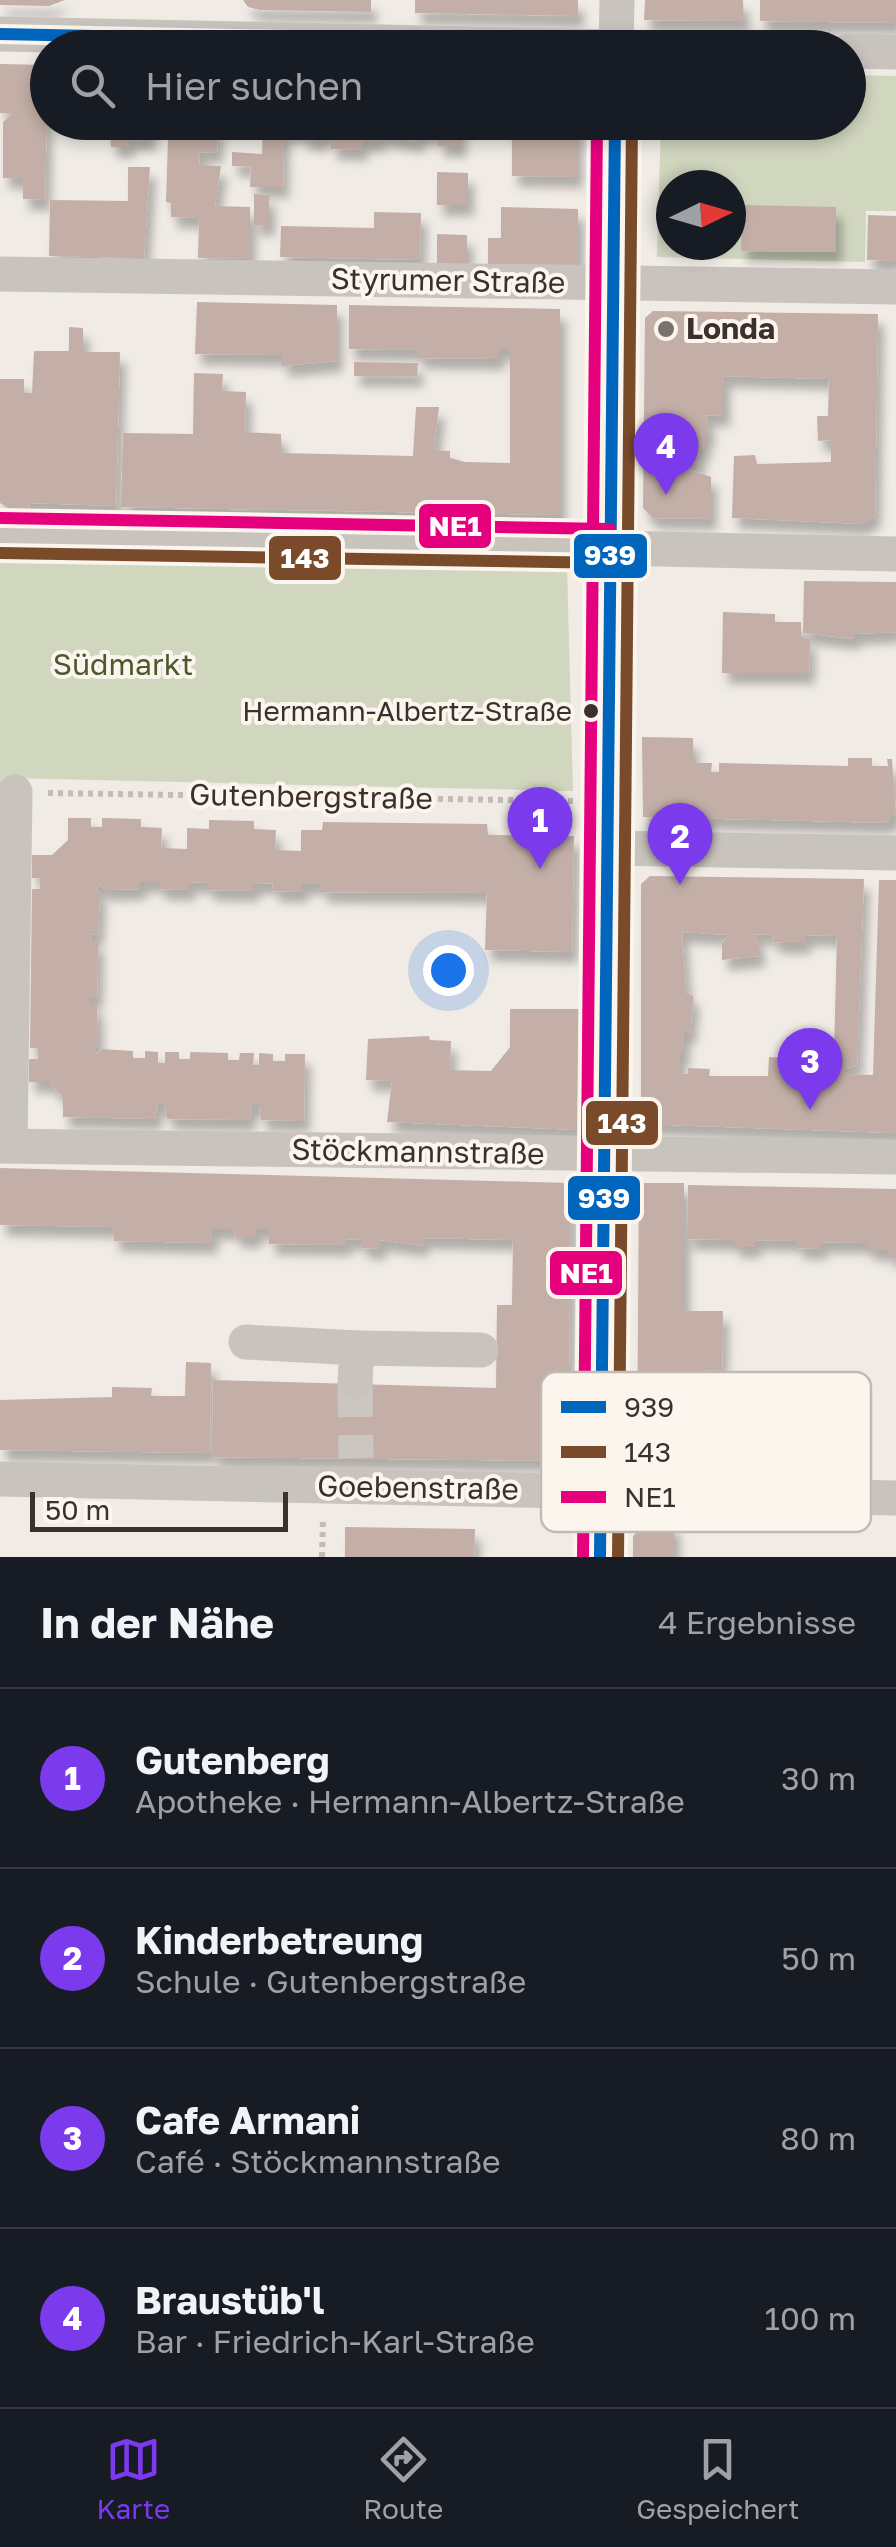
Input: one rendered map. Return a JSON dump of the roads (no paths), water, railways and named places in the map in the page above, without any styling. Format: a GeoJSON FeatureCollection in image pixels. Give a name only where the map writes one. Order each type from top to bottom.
{"type":"FeatureCollection","features":[{"type":"Feature","properties":{"kind":"street"},"geometry":{"type":"LineString","coordinates":[[616,30],[617,0]]}},
{"type":"Feature","properties":{"kind":"street"},"geometry":{"type":"LineString","coordinates":[[0,34],[30,35]]}},
{"type":"Feature","properties":{"kind":"street"},"geometry":{"type":"LineString","coordinates":[[866,51],[896,52]]}},
{"type":"Feature","properties":{"kind":"street"},"geometry":{"type":"LineString","coordinates":[[602,1372],[615,140]]}},
{"type":"Feature","properties":{"kind":"street","name":"Styrumer Straße"},"geometry":{"type":"LineString","coordinates":[[0,274],[896,286]]}},
{"type":"Feature","properties":{"kind":"street"},"geometry":{"type":"LineString","coordinates":[[0,535],[896,554]]}},
{"type":"Feature","properties":{"kind":"street"},"geometry":{"type":"LineString","coordinates":[[5,1146],[16,792]]}},
{"type":"Feature","properties":{"kind":"street"},"geometry":{"type":"LineString","coordinates":[[607,848],[896,852]]}},
{"type":"Feature","properties":{"kind":"street","name":"Stöckmannstraße"},"geometry":{"type":"LineString","coordinates":[[5,1146],[896,1157]]}},
{"type":"Feature","properties":{"kind":"street"},"geometry":{"type":"LineString","coordinates":[[246,1342],[356,1365],[481,1350]]}},
{"type":"Feature","properties":{"kind":"street","name":"Goebenstraße"},"geometry":{"type":"LineString","coordinates":[[0,1479],[356,1472],[541,1487]]}},
{"type":"Feature","properties":{"kind":"street","name":"Goebenstraße"},"geometry":{"type":"LineString","coordinates":[[871,1497],[896,1498]]}},
{"type":"Feature","properties":{"kind":"street"},"geometry":{"type":"LineString","coordinates":[[600,1532],[600,1557]]}},
{"type":"Feature","properties":{"kind":"tunnel"},"geometry":{"type":"LineString","coordinates":[[355,1382],[356,1458]]}},
{"type":"Feature","properties":{"kind":"place","name":"Londa"},"geometry":{"type":"Point","coordinates":[666,329]}},
{"type":"Feature","properties":{"kind":"place","name":"Braustüb'l"},"geometry":{"type":"Point","coordinates":[666,495]}},
{"type":"Feature","properties":{"kind":"place","name":"Hermann-Albertz-Straße"},"geometry":{"type":"Point","coordinates":[591,711]}},
{"type":"Feature","properties":{"kind":"place","name":"Gutenberg"},"geometry":{"type":"Point","coordinates":[540,869]}},
{"type":"Feature","properties":{"kind":"place","name":"Kinderbetreung"},"geometry":{"type":"Point","coordinates":[680,885]}},
{"type":"Feature","properties":{"kind":"place","name":"Cafe Armani"},"geometry":{"type":"Point","coordinates":[810,1110]}},
{"type":"Feature","properties":{"kind":"park label","name":"Südmarkt"},"geometry":{"type":"Point","coordinates":[123,665]}}]}
